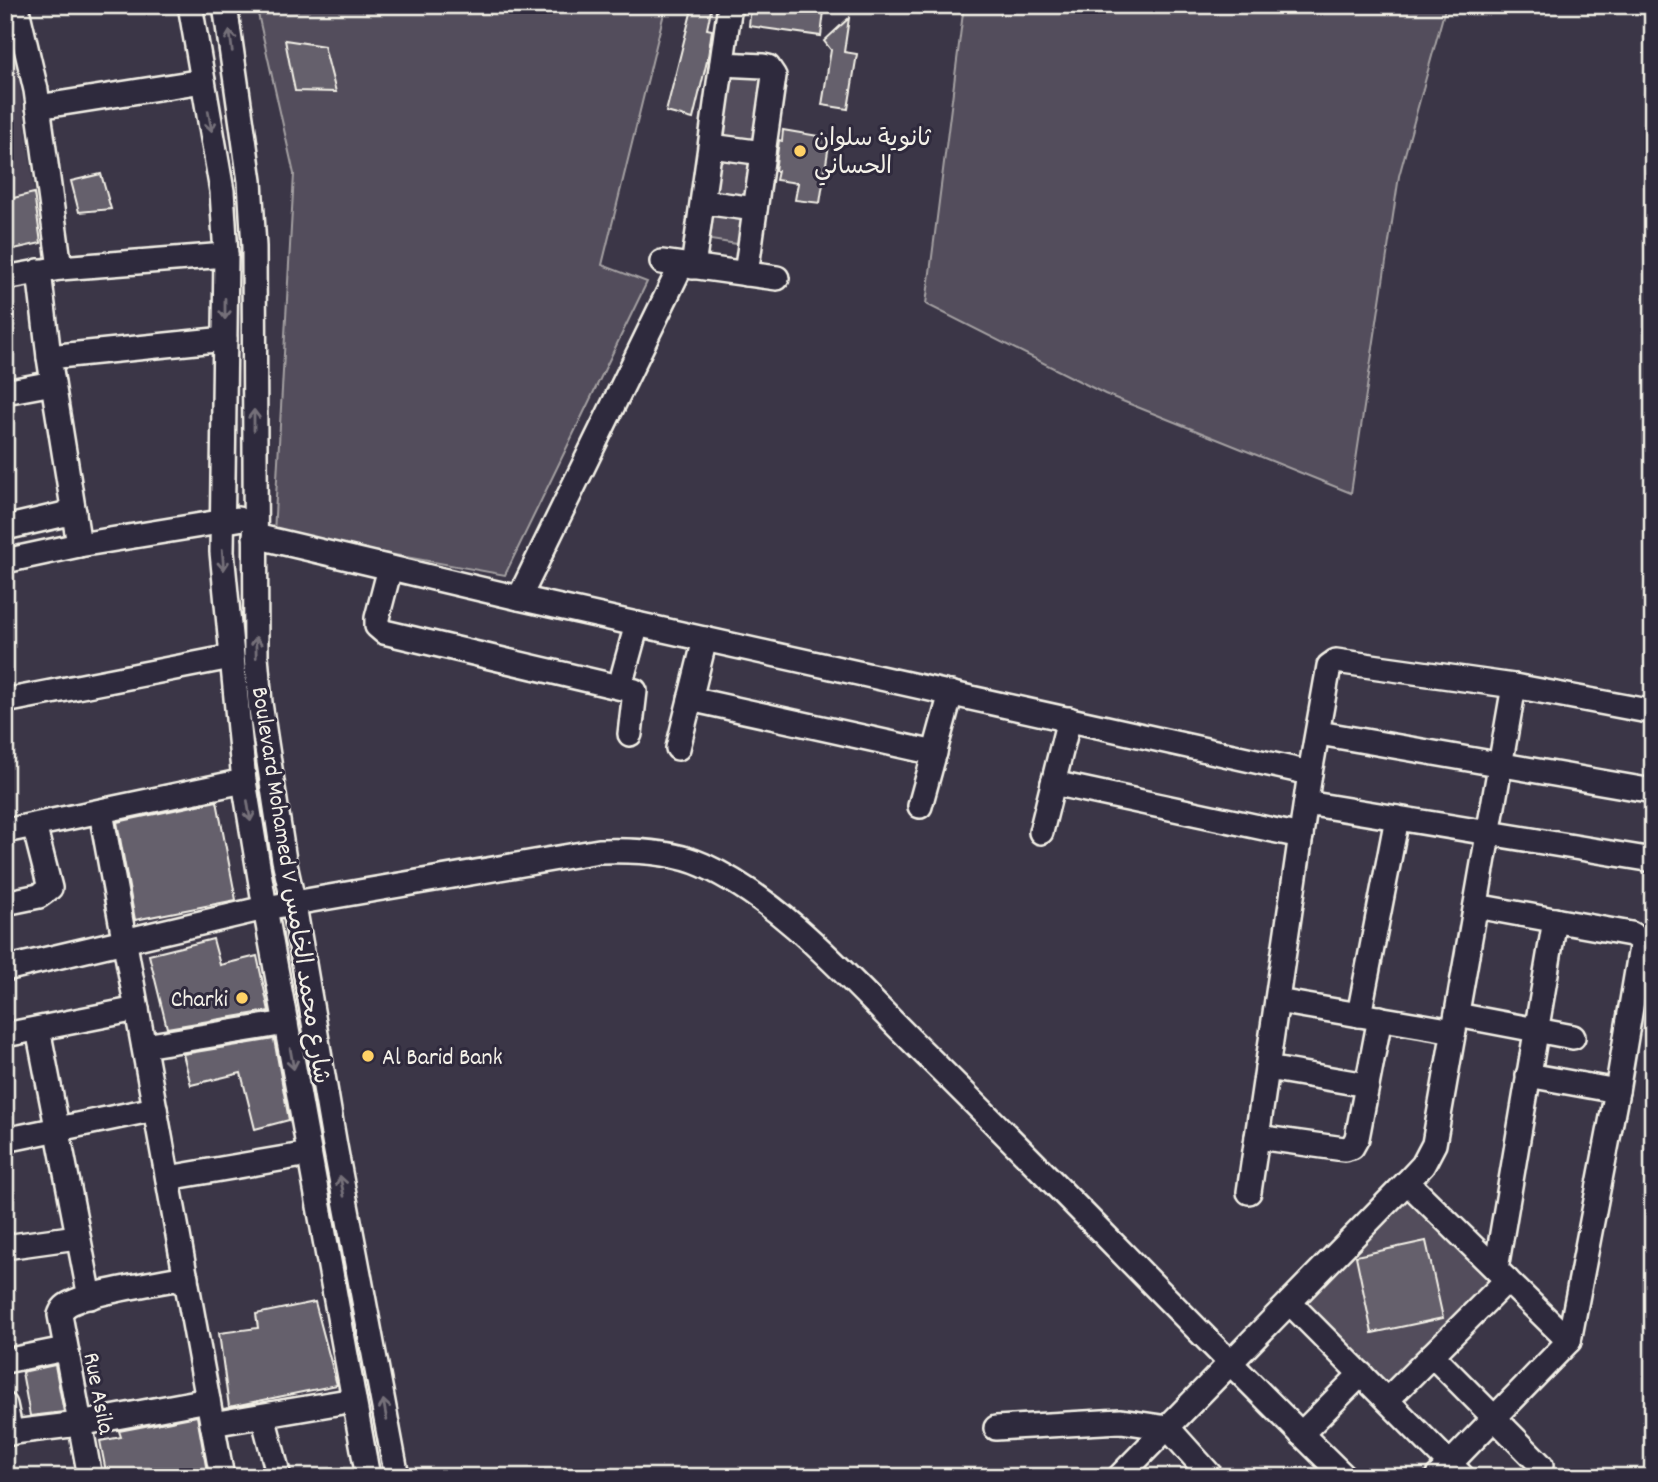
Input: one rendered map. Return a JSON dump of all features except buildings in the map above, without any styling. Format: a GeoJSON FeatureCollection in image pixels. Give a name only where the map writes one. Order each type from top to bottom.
{"type":"FeatureCollection","features":[{"type":"Feature","properties":{"kind":"street"},"geometry":{"type":"LineString","coordinates":[[16,5],[38,107],[50,269],[49,357],[79,545]]}},
{"type":"Feature","properties":{"kind":"street","name":"Boulevard Mohamed V شارع محمد الخامس"},"geometry":{"type":"LineString","coordinates":[[190,5],[222,191],[226,256],[222,552],[244,781],[368,1477]]}},
{"type":"Feature","properties":{"kind":"street","name":"Boulevard Mohamed V شارع محمد الخامس"},"geometry":{"type":"LineString","coordinates":[[225,5],[252,208],[256,656],[260,703],[282,847],[397,1477]]}},
{"type":"Feature","properties":{"kind":"street"},"geometry":{"type":"LineString","coordinates":[[519,598],[679,265],[703,202],[730,5]]}},
{"type":"Feature","properties":{"kind":"street"},"geometry":{"type":"LineString","coordinates":[[722,64],[768,67],[774,76],[746,274]]}},
{"type":"Feature","properties":{"kind":"street"},"geometry":{"type":"LineString","coordinates":[[38,107],[203,81]]}},
{"type":"Feature","properties":{"kind":"street"},"geometry":{"type":"LineString","coordinates":[[710,146],[763,153]]}},
{"type":"Feature","properties":{"kind":"street"},"geometry":{"type":"LineString","coordinates":[[703,202],[755,209]]}},
{"type":"Feature","properties":{"kind":"street"},"geometry":{"type":"LineString","coordinates":[[5,278],[50,269],[226,256]]}},
{"type":"Feature","properties":{"kind":"street"},"geometry":{"type":"LineString","coordinates":[[679,265],[777,278]]}},
{"type":"Feature","properties":{"kind":"street"},"geometry":{"type":"LineString","coordinates":[[49,357],[225,339]]}},
{"type":"Feature","properties":{"kind":"street"},"geometry":{"type":"LineString","coordinates":[[5,392],[53,383]]}},
{"type":"Feature","properties":{"kind":"street"},"geometry":{"type":"LineString","coordinates":[[5,528],[74,512]]}},
{"type":"Feature","properties":{"kind":"street"},"geometry":{"type":"LineString","coordinates":[[5,561],[79,545],[222,521],[255,527],[390,568],[519,598],[1310,773]]}},
{"type":"Feature","properties":{"kind":"street"},"geometry":{"type":"LineString","coordinates":[[390,568],[377,618],[377,625],[384,632],[636,691],[630,734]]}},
{"type":"Feature","properties":{"kind":"street"},"geometry":{"type":"LineString","coordinates":[[620,686],[637,624]]}},
{"type":"Feature","properties":{"kind":"street"},"geometry":{"type":"LineString","coordinates":[[678,748],[705,639]]}},
{"type":"Feature","properties":{"kind":"street"},"geometry":{"type":"LineString","coordinates":[[5,701],[231,657]]}},
{"type":"Feature","properties":{"kind":"street"},"geometry":{"type":"LineString","coordinates":[[1249,1192],[1310,773],[1329,666],[1336,661],[1514,686],[1653,712]]}},
{"type":"Feature","properties":{"kind":"street"},"geometry":{"type":"LineString","coordinates":[[1119,1477],[1407,1182],[1423,1165],[1434,1144],[1514,686]]}},
{"type":"Feature","properties":{"kind":"street"},"geometry":{"type":"LineString","coordinates":[[920,806],[951,693]]}},
{"type":"Feature","properties":{"kind":"street"},"geometry":{"type":"LineString","coordinates":[[690,699],[935,753]]}},
{"type":"Feature","properties":{"kind":"street"},"geometry":{"type":"LineString","coordinates":[[1041,832],[1069,719]]}},
{"type":"Feature","properties":{"kind":"street"},"geometry":{"type":"LineString","coordinates":[[1319,733],[1653,791]]}},
{"type":"Feature","properties":{"kind":"street"},"geometry":{"type":"LineString","coordinates":[[5,831],[244,781]]}},
{"type":"Feature","properties":{"kind":"street"},"geometry":{"type":"LineString","coordinates":[[1053,783],[1301,836]]}},
{"type":"Feature","properties":{"kind":"street"},"geometry":{"type":"LineString","coordinates":[[1306,803],[1653,860]]}},
{"type":"Feature","properties":{"kind":"street"},"geometry":{"type":"LineString","coordinates":[[101,813],[222,1477]]}},
{"type":"Feature","properties":{"kind":"street"},"geometry":{"type":"LineString","coordinates":[[1257,1137],[1348,1149],[1357,1138],[1367,1085],[1370,1016],[1397,818]]}},
{"type":"Feature","properties":{"kind":"street"},"geometry":{"type":"LineString","coordinates":[[5,903],[43,895],[50,888],[34,825]]}},
{"type":"Feature","properties":{"kind":"street"},"geometry":{"type":"LineString","coordinates":[[5,969],[265,908],[599,851],[652,853],[701,864],[758,897],[810,940],[1345,1477]]}},
{"type":"Feature","properties":{"kind":"street"},"geometry":{"type":"LineString","coordinates":[[1290,1303],[1387,1400],[1450,1472],[1494,1418],[1569,1340],[1617,1091],[1641,947],[1639,939],[1631,934],[1476,906]]}},
{"type":"Feature","properties":{"kind":"street"},"geometry":{"type":"LineString","coordinates":[[1387,1400],[1432,1354],[1501,1274],[1528,1075],[1555,920]]}},
{"type":"Feature","properties":{"kind":"street"},"geometry":{"type":"LineString","coordinates":[[1277,1001],[1370,1016],[1535,1030],[1573,1037]]}},
{"type":"Feature","properties":{"kind":"street"},"geometry":{"type":"LineString","coordinates":[[5,1035],[137,1009]]}},
{"type":"Feature","properties":{"kind":"street"},"geometry":{"type":"LineString","coordinates":[[144,1046],[286,1023]]}},
{"type":"Feature","properties":{"kind":"street"},"geometry":{"type":"LineString","coordinates":[[38,1029],[90,1297],[186,1277]]}},
{"type":"Feature","properties":{"kind":"street"},"geometry":{"type":"LineString","coordinates":[[1267,1068],[1367,1085]]}},
{"type":"Feature","properties":{"kind":"street"},"geometry":{"type":"LineString","coordinates":[[1528,1075],[1617,1091]]}},
{"type":"Feature","properties":{"kind":"street"},"geometry":{"type":"LineString","coordinates":[[5,1140],[155,1109]]}},
{"type":"Feature","properties":{"kind":"street"},"geometry":{"type":"LineString","coordinates":[[168,1178],[309,1154]]}},
{"type":"Feature","properties":{"kind":"street"},"geometry":{"type":"LineString","coordinates":[[1407,1182],[1569,1340]]}},
{"type":"Feature","properties":{"kind":"street"},"geometry":{"type":"LineString","coordinates":[[5,1247],[77,1237]]}},
{"type":"Feature","properties":{"kind":"street","name":"Rue Asila"},"geometry":{"type":"LineString","coordinates":[[90,1297],[67,1305],[62,1310],[61,1319],[90,1477]]}},
{"type":"Feature","properties":{"kind":"street"},"geometry":{"type":"LineString","coordinates":[[5,1361],[65,1349]]}},
{"type":"Feature","properties":{"kind":"street"},"geometry":{"type":"LineString","coordinates":[[1432,1354],[1541,1465]]}},
{"type":"Feature","properties":{"kind":"street"},"geometry":{"type":"LineString","coordinates":[[1301,1434],[1361,1374]]}},
{"type":"Feature","properties":{"kind":"street"},"geometry":{"type":"LineString","coordinates":[[5,1405],[8,1433],[79,1424],[208,1400]]}},
{"type":"Feature","properties":{"kind":"street"},"geometry":{"type":"LineString","coordinates":[[212,1424],[354,1400]]}},
{"type":"Feature","properties":{"kind":"street"},"geometry":{"type":"LineString","coordinates":[[263,1416],[279,1477]]}},
{"type":"Feature","properties":{"kind":"street"},"geometry":{"type":"LineString","coordinates":[[996,1428],[1121,1421],[1168,1428],[1212,1477]]}},
{"type":"Feature","properties":{"kind":"shaded area"},"geometry":{"type":"Polygon","coordinates":[[[256,5],[666,5],[602,265],[647,282],[505,575],[274,533],[294,174],[256,5]]]}},
{"type":"Feature","properties":{"kind":"shaded area"},"geometry":{"type":"Polygon","coordinates":[[[964,5],[1446,5],[1399,176],[1351,493],[1105,394],[926,304],[964,5]]]}},
{"type":"Feature","properties":{"kind":"shaded area"},"geometry":{"type":"Polygon","coordinates":[[[5,45],[15,51],[41,243],[5,251],[5,45]]]}},
{"type":"Feature","properties":{"kind":"shaded area"},"geometry":{"type":"Polygon","coordinates":[[[727,70],[768,76],[758,147],[717,141],[727,70]]]}},
{"type":"Feature","properties":{"kind":"shaded area"},"geometry":{"type":"Polygon","coordinates":[[[714,151],[756,157],[749,202],[708,196],[714,151]]]}},
{"type":"Feature","properties":{"kind":"shaded area"},"geometry":{"type":"Polygon","coordinates":[[[709,207],[749,213],[744,245],[704,239],[709,207]]]}},
{"type":"Feature","properties":{"kind":"shaded area"},"geometry":{"type":"Polygon","coordinates":[[[1410,1193],[1499,1282],[1390,1391],[1301,1302],[1410,1193]]]}},
{"type":"Feature","properties":{"kind":"place","name":"ثانوية سلوان الحساني"},"geometry":{"type":"Point","coordinates":[800,151]}},
{"type":"Feature","properties":{"kind":"place","name":"Charki"},"geometry":{"type":"Point","coordinates":[242,998]}},
{"type":"Feature","properties":{"kind":"place","name":"Al Barid Bank"},"geometry":{"type":"Point","coordinates":[368,1056]}}]}
